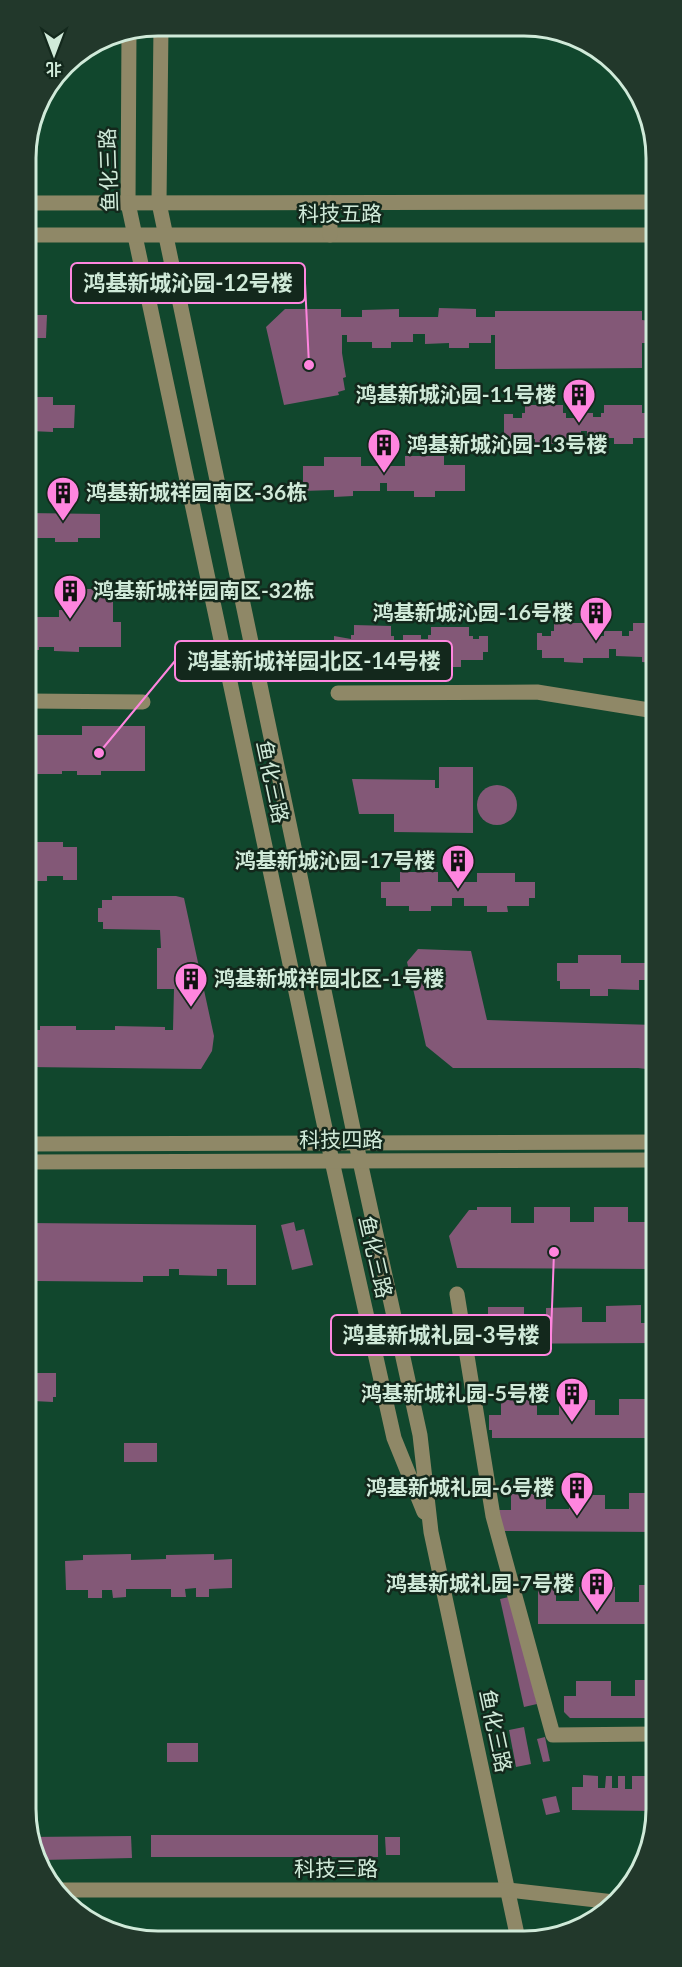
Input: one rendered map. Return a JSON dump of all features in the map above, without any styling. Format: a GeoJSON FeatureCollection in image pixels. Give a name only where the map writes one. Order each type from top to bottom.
{"type":"FeatureCollection","features":[{"type":"Feature","properties":{"kind":"street","name":"鱼化三路"},"geometry":{"type":"LineString","coordinates":[[161,36],[159,202],[165,235],[356,1143],[420,1435],[431,1532],[516,1931]]}},
{"type":"Feature","properties":{"kind":"street","name":"鱼化三路"},"geometry":{"type":"LineString","coordinates":[[129,39],[128,203],[328,1144],[394,1438],[431,1532]]}},
{"type":"Feature","properties":{"kind":"street"},"geometry":{"type":"LineString","coordinates":[[330,202],[330,235]]}},
{"type":"Feature","properties":{"kind":"street","name":"科技五路"},"geometry":{"type":"LineString","coordinates":[[36,203],[646,202]]}},
{"type":"Feature","properties":{"kind":"street","name":"科技五路"},"geometry":{"type":"LineString","coordinates":[[36,235],[646,235]]}},
{"type":"Feature","properties":{"kind":"street"},"geometry":{"type":"LineString","coordinates":[[338,693],[537,692],[646,710]]}},
{"type":"Feature","properties":{"kind":"street"},"geometry":{"type":"LineString","coordinates":[[36,701],[143,702]]}},
{"type":"Feature","properties":{"kind":"street","name":"科技四路"},"geometry":{"type":"LineString","coordinates":[[36,1144],[646,1142]]}},
{"type":"Feature","properties":{"kind":"street","name":"科技四路"},"geometry":{"type":"LineString","coordinates":[[36,1162],[646,1161]]}},
{"type":"Feature","properties":{"kind":"street"},"geometry":{"type":"LineString","coordinates":[[457,1294],[493,1516],[553,1735],[646,1734]]}},
{"type":"Feature","properties":{"kind":"street","name":"科技三路"},"geometry":{"type":"LineString","coordinates":[[67,1890],[508,1890],[604,1901]]}},
{"type":"Feature","properties":{"kind":"building"},"geometry":{"type":"Polygon","coordinates":[[[439,308],[476,309],[476,317],[495,317],[495,311],[642,311],[642,320],[646,320],[646,343],[642,343],[642,368],[495,369],[495,335],[491,335],[491,343],[469,343],[469,348],[449,348],[449,343],[425,344],[425,334],[413,334],[413,342],[391,342],[391,348],[372,348],[372,342],[347,342],[347,335],[342,335],[345,390],[338,392],[339,395],[284,405],[266,327],[285,309],[341,309],[341,317],[362,317],[362,310],[399,309],[399,317],[438,317],[439,308]]]}},
{"type":"Feature","properties":{"kind":"building"},"geometry":{"type":"Polygon","coordinates":[[[36,315],[47,315],[46,338],[36,338],[36,315]]]}},
{"type":"Feature","properties":{"kind":"building"},"geometry":{"type":"Polygon","coordinates":[[[36,397],[53,397],[53,405],[75,405],[74,428],[53,428],[53,432],[36,431],[36,397]]]}},
{"type":"Feature","properties":{"kind":"building","name":"鸿基新城沁园-11号楼"},"geometry":{"type":"Polygon","coordinates":[[[525,405],[563,405],[566,418],[576,418],[576,413],[593,413],[593,417],[601,417],[601,413],[604,413],[604,405],[642,405],[642,413],[645,413],[646,417],[646,438],[633,438],[633,444],[614,444],[614,438],[587,438],[587,431],[581,431],[581,439],[555,439],[555,444],[535,444],[535,439],[504,439],[504,414],[513,414],[513,418],[522,418],[522,413],[525,413],[525,405]]]}},
{"type":"Feature","properties":{"kind":"building","name":"鸿基新城沁园-13号楼"},"geometry":{"type":"Polygon","coordinates":[[[405,456],[444,456],[444,465],[465,465],[465,491],[435,491],[435,497],[414,497],[414,491],[387,491],[387,483],[380,483],[380,491],[353,491],[353,496],[334,497],[334,490],[303,491],[303,466],[324,466],[324,457],[361,457],[361,466],[405,466],[405,456]]]}},
{"type":"Feature","properties":{"kind":"building","name":"鸿基新城祥园南区-36栋"},"geometry":{"type":"Polygon","coordinates":[[[36,513],[100,514],[100,538],[78,538],[78,542],[55,542],[55,538],[36,538],[36,513]]]}},
{"type":"Feature","properties":{"kind":"building","name":"鸿基新城祥园南区-32栋"},"geometry":{"type":"Polygon","coordinates":[[[76,589],[113,589],[113,622],[121,622],[121,647],[79,647],[79,652],[54,651],[54,647],[39,647],[39,650],[36,650],[36,617],[59,617],[59,610],[76,610],[76,589]]]}},
{"type":"Feature","properties":{"kind":"building","name":"鸿基新城沁园-16号楼"},"geometry":{"type":"Polygon","coordinates":[[[554,623],[591,623],[591,632],[594,632],[594,636],[604,636],[604,631],[622,631],[622,636],[629,636],[629,631],[633,631],[633,623],[646,623],[646,662],[642,662],[642,657],[616,656],[616,649],[609,649],[609,658],[583,658],[583,663],[564,662],[564,658],[542,658],[542,650],[537,650],[537,633],[542,633],[542,636],[551,636],[551,631],[554,631],[554,623]]]}},
{"type":"Feature","properties":{"kind":"building"},"geometry":{"type":"Polygon","coordinates":[[[354,625],[391,626],[391,636],[394,636],[394,640],[403,640],[403,635],[421,635],[421,639],[428,639],[428,635],[431,635],[431,627],[469,627],[469,636],[473,636],[473,639],[488,636],[488,652],[483,652],[483,660],[461,660],[461,667],[440,667],[440,660],[417,660],[417,652],[406,652],[406,661],[382,661],[382,668],[363,668],[363,661],[340,661],[340,653],[334,653],[334,636],[351,639],[351,635],[354,635],[354,625]]]}},
{"type":"Feature","properties":{"kind":"building"},"geometry":{"type":"Polygon","coordinates":[[[82,726],[145,726],[145,771],[101,771],[101,775],[77,775],[77,771],[62,771],[62,774],[36,774],[36,735],[82,735],[82,726]]]}},
{"type":"Feature","properties":{"kind":"building"},"geometry":{"type":"Polygon","coordinates":[[[439,767],[473,767],[473,833],[394,832],[394,814],[359,814],[352,779],[435,780],[435,788],[439,788],[439,767]]]}},
{"type":"Feature","properties":{"kind":"building"},"geometry":{"type":"Polygon","coordinates":[[[497,785],[505,786],[511,791],[516,797],[516,813],[511,819],[505,824],[497,825],[489,824],[483,819],[478,813],[477,805],[478,797],[483,791],[489,786],[497,785]]]}},
{"type":"Feature","properties":{"kind":"building"},"geometry":{"type":"Polygon","coordinates":[[[36,842],[63,842],[63,847],[77,847],[77,880],[63,880],[63,876],[47,876],[47,881],[36,881],[36,842]]]}},
{"type":"Feature","properties":{"kind":"building","name":"鸿基新城沁园-17号楼"},"geometry":{"type":"Polygon","coordinates":[[[400,872],[438,872],[438,882],[477,882],[477,873],[515,873],[515,882],[535,882],[535,898],[529,898],[529,906],[507,906],[508,912],[487,912],[487,906],[464,906],[464,898],[452,898],[452,906],[431,906],[431,911],[409,911],[409,906],[386,906],[386,898],[381,898],[381,882],[400,882],[400,872]]]}},
{"type":"Feature","properties":{"kind":"building","name":"鸿基新城祥园北区-1号楼"},"geometry":{"type":"Polygon","coordinates":[[[112,896],[184,898],[214,1036],[212,1051],[201,1069],[36,1067],[36,1030],[40,1030],[40,1026],[76,1026],[76,1030],[115,1030],[115,1026],[165,1027],[165,1030],[173,1030],[174,989],[157,989],[157,948],[161,948],[160,930],[103,929],[103,922],[98,922],[98,908],[102,908],[102,900],[112,900],[112,896]]]}},
{"type":"Feature","properties":{"kind":"building"},"geometry":{"type":"Polygon","coordinates":[[[418,949],[471,951],[487,1020],[646,1025],[646,1069],[453,1068],[426,1046],[407,962],[418,949]]]}},
{"type":"Feature","properties":{"kind":"building"},"geometry":{"type":"Polygon","coordinates":[[[578,955],[621,955],[621,963],[646,963],[646,980],[639,980],[639,990],[608,989],[608,996],[590,996],[590,989],[560,989],[560,981],[557,981],[557,963],[578,963],[578,955]]]}},
{"type":"Feature","properties":{"kind":"building"},"geometry":{"type":"Polygon","coordinates":[[[477,1207],[511,1207],[511,1223],[534,1223],[534,1207],[570,1207],[570,1222],[594,1222],[594,1207],[628,1207],[628,1222],[646,1222],[646,1269],[457,1268],[449,1236],[469,1210],[477,1210],[477,1207]]]}},
{"type":"Feature","properties":{"kind":"building"},"geometry":{"type":"Polygon","coordinates":[[[294,1222],[296,1231],[304,1229],[313,1265],[292,1270],[281,1225],[294,1222]]]}},
{"type":"Feature","properties":{"kind":"building"},"geometry":{"type":"Polygon","coordinates":[[[36,1223],[256,1225],[256,1285],[227,1285],[227,1269],[217,1269],[217,1276],[179,1275],[179,1269],[169,1269],[169,1276],[143,1276],[143,1282],[36,1281],[36,1223]]]}},
{"type":"Feature","properties":{"kind":"building"},"geometry":{"type":"Polygon","coordinates":[[[641,1305],[641,1323],[646,1323],[646,1343],[480,1344],[479,1337],[477,1337],[476,1322],[488,1322],[488,1307],[524,1307],[524,1322],[546,1322],[546,1308],[582,1307],[582,1322],[606,1322],[606,1306],[641,1305]]]}},
{"type":"Feature","properties":{"kind":"building"},"geometry":{"type":"Polygon","coordinates":[[[36,1373],[56,1373],[56,1397],[53,1397],[53,1402],[36,1401],[36,1373]]]}},
{"type":"Feature","properties":{"kind":"building","name":"鸿基新城礼园-5号楼"},"geometry":{"type":"Polygon","coordinates":[[[619,1399],[646,1399],[646,1438],[492,1438],[492,1430],[489,1430],[489,1415],[501,1415],[501,1400],[537,1400],[537,1415],[559,1415],[559,1400],[595,1400],[595,1415],[619,1415],[619,1399]]]}},
{"type":"Feature","properties":{"kind":"building"},"geometry":{"type":"Polygon","coordinates":[[[124,1443],[157,1443],[157,1462],[124,1462],[124,1443]]]}},
{"type":"Feature","properties":{"kind":"building","name":"鸿基新城礼园-6号楼"},"geometry":{"type":"Polygon","coordinates":[[[629,1493],[646,1493],[646,1532],[502,1531],[499,1510],[511,1510],[511,1494],[546,1494],[546,1509],[569,1509],[569,1495],[605,1495],[605,1509],[629,1509],[629,1493]]]}},
{"type":"Feature","properties":{"kind":"building"},"geometry":{"type":"Polygon","coordinates":[[[131,1554],[131,1560],[166,1559],[166,1555],[214,1554],[214,1560],[232,1559],[232,1588],[209,1589],[209,1597],[196,1597],[196,1588],[185,1589],[186,1597],[171,1597],[171,1589],[126,1589],[126,1597],[113,1598],[112,1590],[102,1590],[102,1598],[88,1598],[88,1590],[66,1590],[65,1561],[83,1560],[83,1555],[131,1554]]]}},
{"type":"Feature","properties":{"kind":"building","name":"鸿基新城礼园-7号楼"},"geometry":{"type":"Polygon","coordinates":[[[639,1585],[646,1585],[646,1624],[538,1624],[538,1587],[556,1587],[556,1601],[579,1601],[579,1587],[615,1587],[615,1602],[639,1602],[639,1585]]]}},
{"type":"Feature","properties":{"kind":"building"},"geometry":{"type":"Polygon","coordinates":[[[513,1596],[537,1704],[524,1707],[500,1599],[513,1596]]]}},
{"type":"Feature","properties":{"kind":"building"},"geometry":{"type":"Polygon","coordinates":[[[635,1680],[646,1680],[646,1718],[570,1718],[564,1712],[564,1696],[576,1696],[576,1681],[611,1681],[611,1696],[635,1696],[635,1680]]]}},
{"type":"Feature","properties":{"kind":"building"},"geometry":{"type":"Polygon","coordinates":[[[524,1727],[531,1764],[516,1767],[509,1730],[524,1727]]]}},
{"type":"Feature","properties":{"kind":"building"},"geometry":{"type":"Polygon","coordinates":[[[545,1737],[550,1761],[543,1762],[537,1739],[545,1737]]]}},
{"type":"Feature","properties":{"kind":"building"},"geometry":{"type":"Polygon","coordinates":[[[167,1743],[198,1743],[198,1762],[167,1762],[167,1743]]]}},
{"type":"Feature","properties":{"kind":"building"},"geometry":{"type":"Polygon","coordinates":[[[583,1775],[598,1776],[598,1788],[605,1788],[606,1776],[612,1776],[612,1788],[618,1788],[618,1776],[625,1776],[625,1789],[632,1789],[632,1776],[646,1776],[646,1811],[572,1810],[572,1787],[583,1787],[583,1775]]]}},
{"type":"Feature","properties":{"kind":"building"},"geometry":{"type":"Polygon","coordinates":[[[556,1796],[560,1812],[546,1815],[542,1799],[556,1796]]]}},
{"type":"Feature","properties":{"kind":"building"},"geometry":{"type":"Polygon","coordinates":[[[151,1835],[378,1835],[378,1857],[151,1857],[151,1835]]]}},
{"type":"Feature","properties":{"kind":"building"},"geometry":{"type":"Polygon","coordinates":[[[131,1836],[132,1858],[48,1860],[39,1837],[131,1836]]]}},
{"type":"Feature","properties":{"kind":"building"},"geometry":{"type":"Polygon","coordinates":[[[385,1837],[400,1837],[400,1855],[386,1855],[385,1837]]]}},
{"type":"Feature","properties":{"kind":"place","name":"鸿基新城沁园-12号楼"},"geometry":{"type":"Point","coordinates":[309,365]}},
{"type":"Feature","properties":{"kind":"place","name":"鸿基新城沁园-11号楼"},"geometry":{"type":"Point","coordinates":[579,424]}},
{"type":"Feature","properties":{"kind":"place","name":"鸿基新城沁园-13号楼"},"geometry":{"type":"Point","coordinates":[384,474]}},
{"type":"Feature","properties":{"kind":"place","name":"鸿基新城祥园南区-36栋"},"geometry":{"type":"Point","coordinates":[63,522]}},
{"type":"Feature","properties":{"kind":"place","name":"鸿基新城祥园南区-32栋"},"geometry":{"type":"Point","coordinates":[70,620]}},
{"type":"Feature","properties":{"kind":"place","name":"鸿基新城沁园-16号楼"},"geometry":{"type":"Point","coordinates":[596,642]}},
{"type":"Feature","properties":{"kind":"place","name":"鸿基新城祥园北区-14号楼"},"geometry":{"type":"Point","coordinates":[99,753]}},
{"type":"Feature","properties":{"kind":"place","name":"鸿基新城沁园-17号楼"},"geometry":{"type":"Point","coordinates":[458,890]}},
{"type":"Feature","properties":{"kind":"place","name":"鸿基新城祥园北区-1号楼"},"geometry":{"type":"Point","coordinates":[191,1008]}},
{"type":"Feature","properties":{"kind":"place","name":"鸿基新城礼园-3号楼"},"geometry":{"type":"Point","coordinates":[554,1252]}},
{"type":"Feature","properties":{"kind":"place","name":"鸿基新城礼园-5号楼"},"geometry":{"type":"Point","coordinates":[572,1423]}},
{"type":"Feature","properties":{"kind":"place","name":"鸿基新城礼园-6号楼"},"geometry":{"type":"Point","coordinates":[577,1517]}},
{"type":"Feature","properties":{"kind":"place","name":"鸿基新城礼园-7号楼"},"geometry":{"type":"Point","coordinates":[597,1613]}}]}
